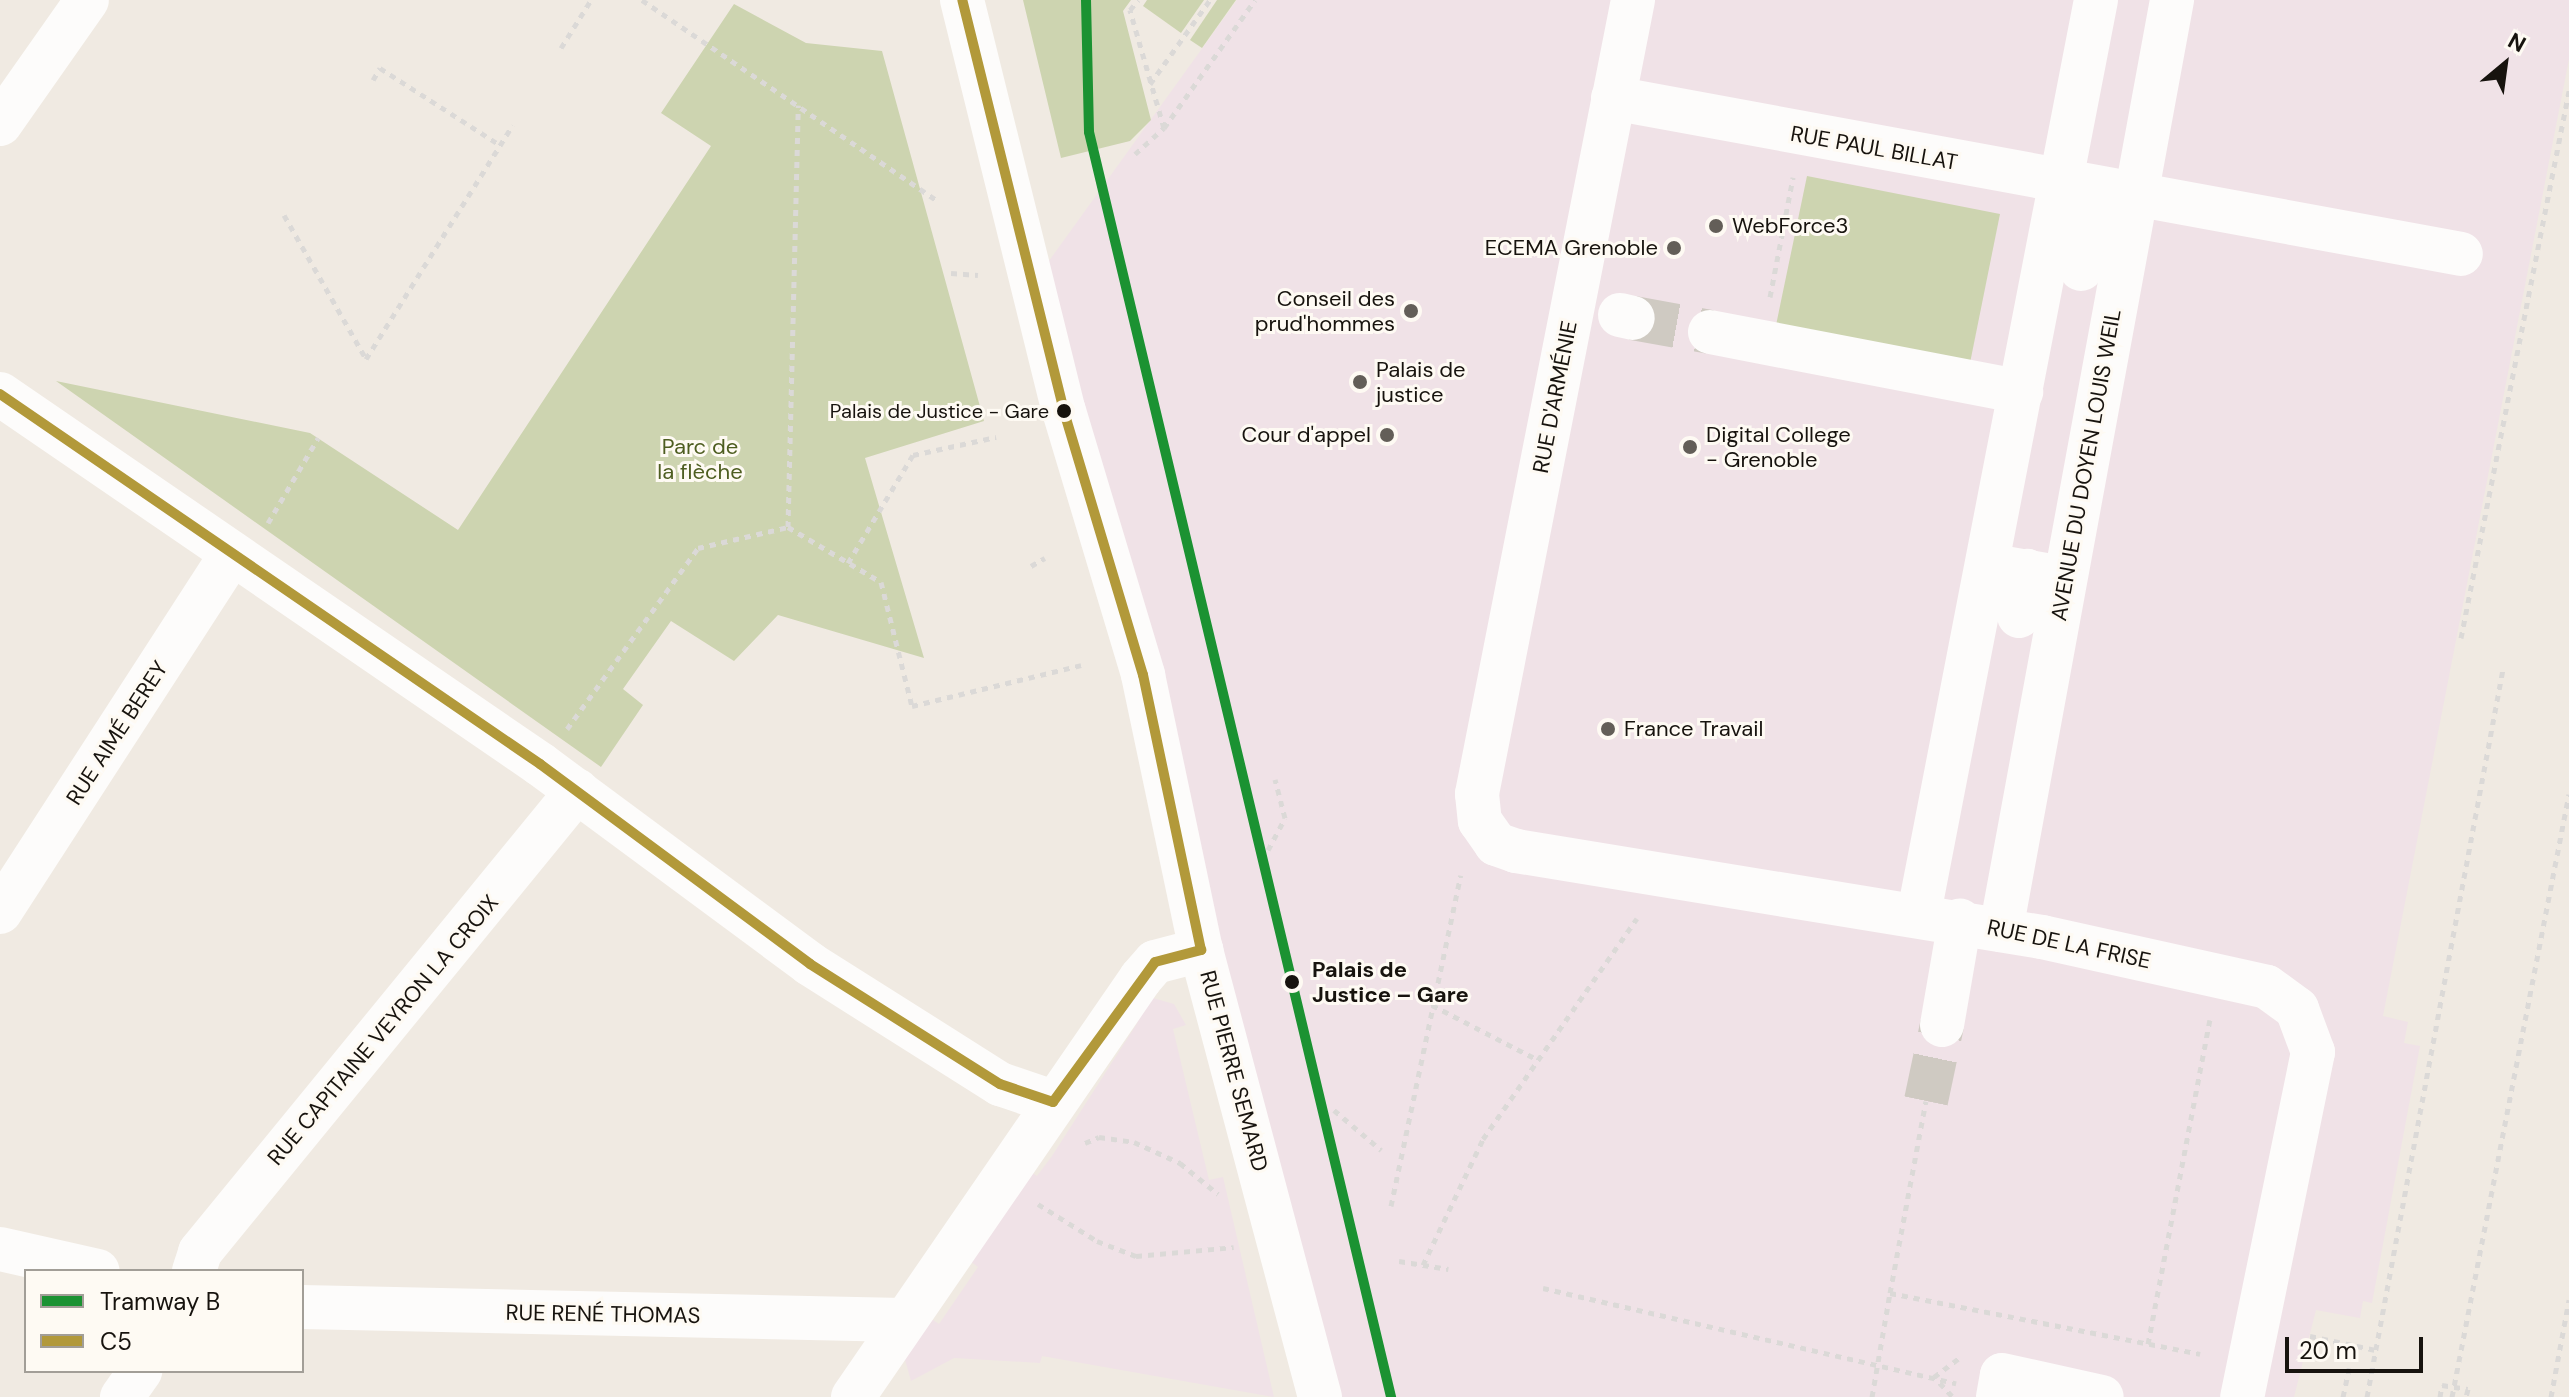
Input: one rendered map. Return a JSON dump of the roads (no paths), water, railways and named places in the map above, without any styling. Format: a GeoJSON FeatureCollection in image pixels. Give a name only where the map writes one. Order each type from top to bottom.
{"type":"FeatureCollection","features":[{"type":"Feature","properties":{"kind":"street"},"geometry":{"type":"LineString","coordinates":[[0,124],[87,0]]}},
{"type":"Feature","properties":{"kind":"street","name":"RUE PIERRE SEMARD"},"geometry":{"type":"LineString","coordinates":[[962,0],[1064,411],[1143,675],[1201,950],[1320,1397]]}},
{"type":"Feature","properties":{"kind":"street","name":"RUE D'ARMÉNIE"},"geometry":{"type":"LineString","coordinates":[[1477,794],[1633,0]]}},
{"type":"Feature","properties":{"kind":"street","name":"AVENUE DU DOYEN LOUIS WEIL"},"geometry":{"type":"LineString","coordinates":[[1960,921],[2098,188],[2096,0]]}},
{"type":"Feature","properties":{"kind":"street","name":"AVENUE DU DOYEN LOUIS WEIL"},"geometry":{"type":"LineString","coordinates":[[1960,921],[2026,571],[2021,392],[2172,0]]}},
{"type":"Feature","properties":{"kind":"street","name":"RUE PAUL BILLAT"},"geometry":{"type":"LineString","coordinates":[[1613,98],[2461,254]]}},
{"type":"Feature","properties":{"kind":"street"},"geometry":{"type":"LineString","coordinates":[[2081,269],[2098,188]]}},
{"type":"Feature","properties":{"kind":"street"},"geometry":{"type":"LineString","coordinates":[[1710,332],[2021,392]]}},
{"type":"Feature","properties":{"kind":"street"},"geometry":{"type":"LineString","coordinates":[[0,394],[245,546],[810,964],[1000,1084],[1053,1102]]}},
{"type":"Feature","properties":{"kind":"street","name":"RUE AIMÉ BEREY"},"geometry":{"type":"LineString","coordinates":[[0,912],[245,546]]}},
{"type":"Feature","properties":{"kind":"street"},"geometry":{"type":"LineString","coordinates":[[2019,616],[2026,571]]}},
{"type":"Feature","properties":{"kind":"street","name":"RUE CAPITAINE VEYRON LA CROIX"},"geometry":{"type":"LineString","coordinates":[[195,1269],[200,1252],[577,791]]}},
{"type":"Feature","properties":{"kind":"street","name":"RUE DE LA FRISE"},"geometry":{"type":"LineString","coordinates":[[1477,794],[1480,821],[1496,844],[1516,851],[1960,921],[2267,987],[2297,1009],[2313,1052],[2242,1397]]}},
{"type":"Feature","properties":{"kind":"street"},"geometry":{"type":"LineString","coordinates":[[1942,1025],[1960,921]]}},
{"type":"Feature","properties":{"kind":"street"},"geometry":{"type":"LineString","coordinates":[[853,1397],[1053,1102],[1155,962],[1201,950]]}},
{"type":"Feature","properties":{"kind":"street"},"geometry":{"type":"LineString","coordinates":[[0,1249],[89,1269]]}},
{"type":"Feature","properties":{"kind":"street","name":"RUE RENÉ THOMAS"},"geometry":{"type":"LineString","coordinates":[[304,1307],[903,1320]]}},
{"type":"Feature","properties":{"kind":"street"},"geometry":{"type":"LineString","coordinates":[[122,1397],[139,1373]]}},
{"type":"Feature","properties":{"kind":"street"},"geometry":{"type":"LineString","coordinates":[[1985,1396],[2002,1375],[2102,1397]]}},
{"type":"Feature","properties":{"kind":"tunnel"},"geometry":{"type":"LineString","coordinates":[[1633,318],[1710,332]]}},
{"type":"Feature","properties":{"kind":"tunnel"},"geometry":{"type":"LineString","coordinates":[[1926,1101],[1942,1025]]}},
{"type":"Feature","properties":{"kind":"tram line","name":"B"},"geometry":{"type":"LineString","coordinates":[[1086,0],[1089,132],[1391,1397]]}},
{"type":"Feature","properties":{"kind":"place","name":"WebForce3"},"geometry":{"type":"Point","coordinates":[1716,226]}},
{"type":"Feature","properties":{"kind":"place","name":"ECEMA Grenoble"},"geometry":{"type":"Point","coordinates":[1674,248]}},
{"type":"Feature","properties":{"kind":"place","name":"Conseil des prud'hommes"},"geometry":{"type":"Point","coordinates":[1411,311]}},
{"type":"Feature","properties":{"kind":"place","name":"Palais de justice"},"geometry":{"type":"Point","coordinates":[1360,382]}},
{"type":"Feature","properties":{"kind":"place","name":"Palais de Justice - Gare"},"geometry":{"type":"Point","coordinates":[1064,411]}},
{"type":"Feature","properties":{"kind":"place","name":"Cour d'appel"},"geometry":{"type":"Point","coordinates":[1387,435]}},
{"type":"Feature","properties":{"kind":"place","name":"Digital College - Grenoble"},"geometry":{"type":"Point","coordinates":[1690,447]}},
{"type":"Feature","properties":{"kind":"place","name":"France Travail"},"geometry":{"type":"Point","coordinates":[1608,729]}},
{"type":"Feature","properties":{"kind":"place","name":"Palais de Justice – Gare"},"geometry":{"type":"Point","coordinates":[1292,982]}},
{"type":"Feature","properties":{"kind":"park label","name":"Parc de la flèche"},"geometry":{"type":"Point","coordinates":[700,458]}}]}
